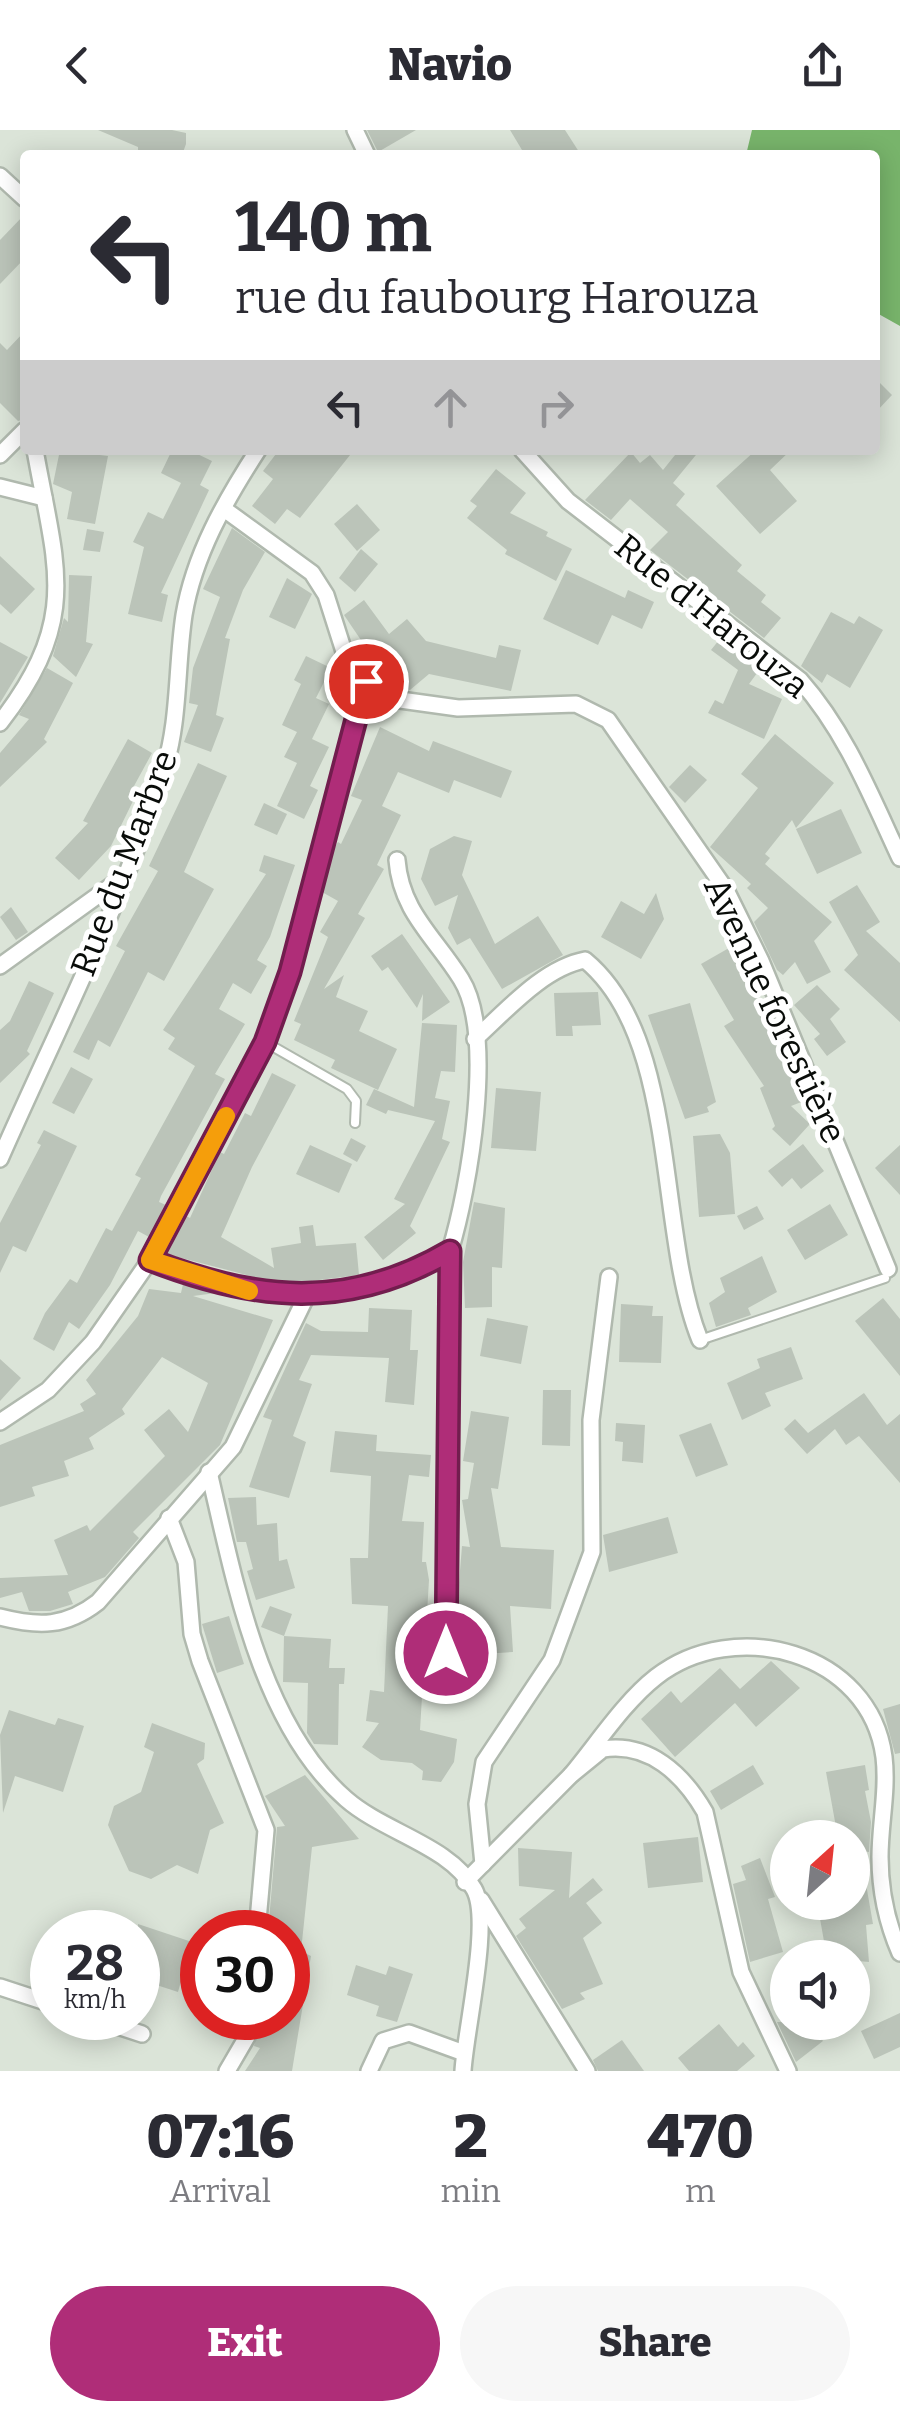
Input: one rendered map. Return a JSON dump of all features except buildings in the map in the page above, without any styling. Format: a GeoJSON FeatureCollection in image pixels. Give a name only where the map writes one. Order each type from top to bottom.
{"type":"FeatureCollection","features":[{"type":"Feature","properties":{"kind":"street"},"geometry":{"type":"LineString","coordinates":[[0,176],[20,194]]}},
{"type":"Feature","properties":{"kind":"street"},"geometry":{"type":"LineString","coordinates":[[0,455],[20,435]]}},
{"type":"Feature","properties":{"kind":"street"},"geometry":{"type":"LineString","coordinates":[[0,723],[38,665],[59,594],[58,553],[36,455]]}},
{"type":"Feature","properties":{"kind":"street","name":"Rue du Marbre"},"geometry":{"type":"LineString","coordinates":[[0,1158],[123,877],[174,734],[184,617],[193,573],[255,455]]}},
{"type":"Feature","properties":{"kind":"street","name":"Rue d'Harouza"},"geometry":{"type":"LineString","coordinates":[[527,455],[568,501],[800,680],[824,707],[846,743],[900,858]]}},
{"type":"Feature","properties":{"kind":"street"},"geometry":{"type":"LineString","coordinates":[[0,488],[44,498]]}},
{"type":"Feature","properties":{"kind":"street"},"geometry":{"type":"LineString","coordinates":[[0,1422],[48,1390],[93,1342],[150,1260],[265,1042],[290,972],[366,681],[348,661],[326,596],[312,573],[224,509]]}},
{"type":"Feature","properties":{"kind":"street","name":"Avenue forestière"},"geometry":{"type":"LineString","coordinates":[[366,681],[386,698],[458,708],[576,704],[608,720],[726,890],[768,978],[886,1274]]}},
{"type":"Feature","properties":{"kind":"street"},"geometry":{"type":"LineString","coordinates":[[398,860],[399,886],[410,912],[463,981],[474,1010],[475,1126],[466,1199],[450,1251],[446,1690]]}},
{"type":"Feature","properties":{"kind":"street"},"geometry":{"type":"LineString","coordinates":[[0,966],[123,877]]}},
{"type":"Feature","properties":{"kind":"street"},"geometry":{"type":"LineString","coordinates":[[475,1039],[523,996],[574,962],[585,960],[614,986],[630,1017],[650,1083],[700,1340]]}},
{"type":"Feature","properties":{"kind":"street"},"geometry":{"type":"LineString","coordinates":[[150,1260],[258,1293],[306,1297],[367,1285],[450,1251]]}},
{"type":"Feature","properties":{"kind":"street"},"geometry":{"type":"LineString","coordinates":[[483,1864],[477,1804],[484,1762],[552,1660],[592,1552],[591,1420],[610,1277]]}},
{"type":"Feature","properties":{"kind":"street"},"geometry":{"type":"LineString","coordinates":[[0,1617],[41,1624],[78,1618],[98,1602],[232,1447],[306,1297]]}},
{"type":"Feature","properties":{"kind":"street"},"geometry":{"type":"LineString","coordinates":[[210,1472],[237,1593],[271,1686],[294,1731],[344,1796],[376,1822],[438,1853],[462,1872],[587,2071]]}},
{"type":"Feature","properties":{"kind":"street"},"geometry":{"type":"LineString","coordinates":[[169,1518],[186,1562],[192,1634],[200,1661],[266,1830],[259,1910]]}},
{"type":"Feature","properties":{"kind":"street"},"geometry":{"type":"LineString","coordinates":[[469,1885],[483,1864],[571,1775],[654,1678],[680,1662],[713,1652],[752,1648],[801,1656],[831,1668],[848,1682],[874,1724],[884,1756],[880,1858],[884,1899],[900,1953]]}},
{"type":"Feature","properties":{"kind":"street"},"geometry":{"type":"LineString","coordinates":[[571,1775],[603,1749],[619,1746],[640,1750],[670,1768],[692,1790],[705,1812],[741,1972],[788,2071]]}},
{"type":"Feature","properties":{"kind":"street"},"geometry":{"type":"LineString","coordinates":[[463,2071],[478,1950],[479,1911],[469,1885]]}},
{"type":"Feature","properties":{"kind":"street"},"geometry":{"type":"LineString","coordinates":[[0,1987],[30,1997]]}},
{"type":"Feature","properties":{"kind":"street"},"geometry":{"type":"LineString","coordinates":[[369,2071],[383,2041],[409,2033],[464,2052]]}},
{"type":"Feature","properties":{"kind":"street"},"geometry":{"type":"LineString","coordinates":[[227,2071],[245,2040]]}},
{"type":"Feature","properties":{"kind":"lane"},"geometry":{"type":"LineString","coordinates":[[265,1042],[347,1090],[356,1100],[355,1123]]}},
{"type":"Feature","properties":{"kind":"lane"},"geometry":{"type":"LineString","coordinates":[[700,1340],[886,1274]]}},
{"type":"Feature","properties":{"kind":"green space"},"geometry":{"type":"Polygon","coordinates":[[[752,130],[900,130],[900,326],[880,315],[880,150],[747,150],[752,130]]]}},
{"type":"Feature","properties":{"kind":"slow traffic"},"geometry":{"type":"LineString","coordinates":[[226,1116],[150,1260],[249,1291]]}},
{"type":"Feature","properties":{"kind":"route"},"geometry":{"type":"LineString","coordinates":[[366,681],[290,972],[265,1042],[150,1260],[258,1293],[306,1297],[367,1285],[450,1251],[446,1653]]}}]}
